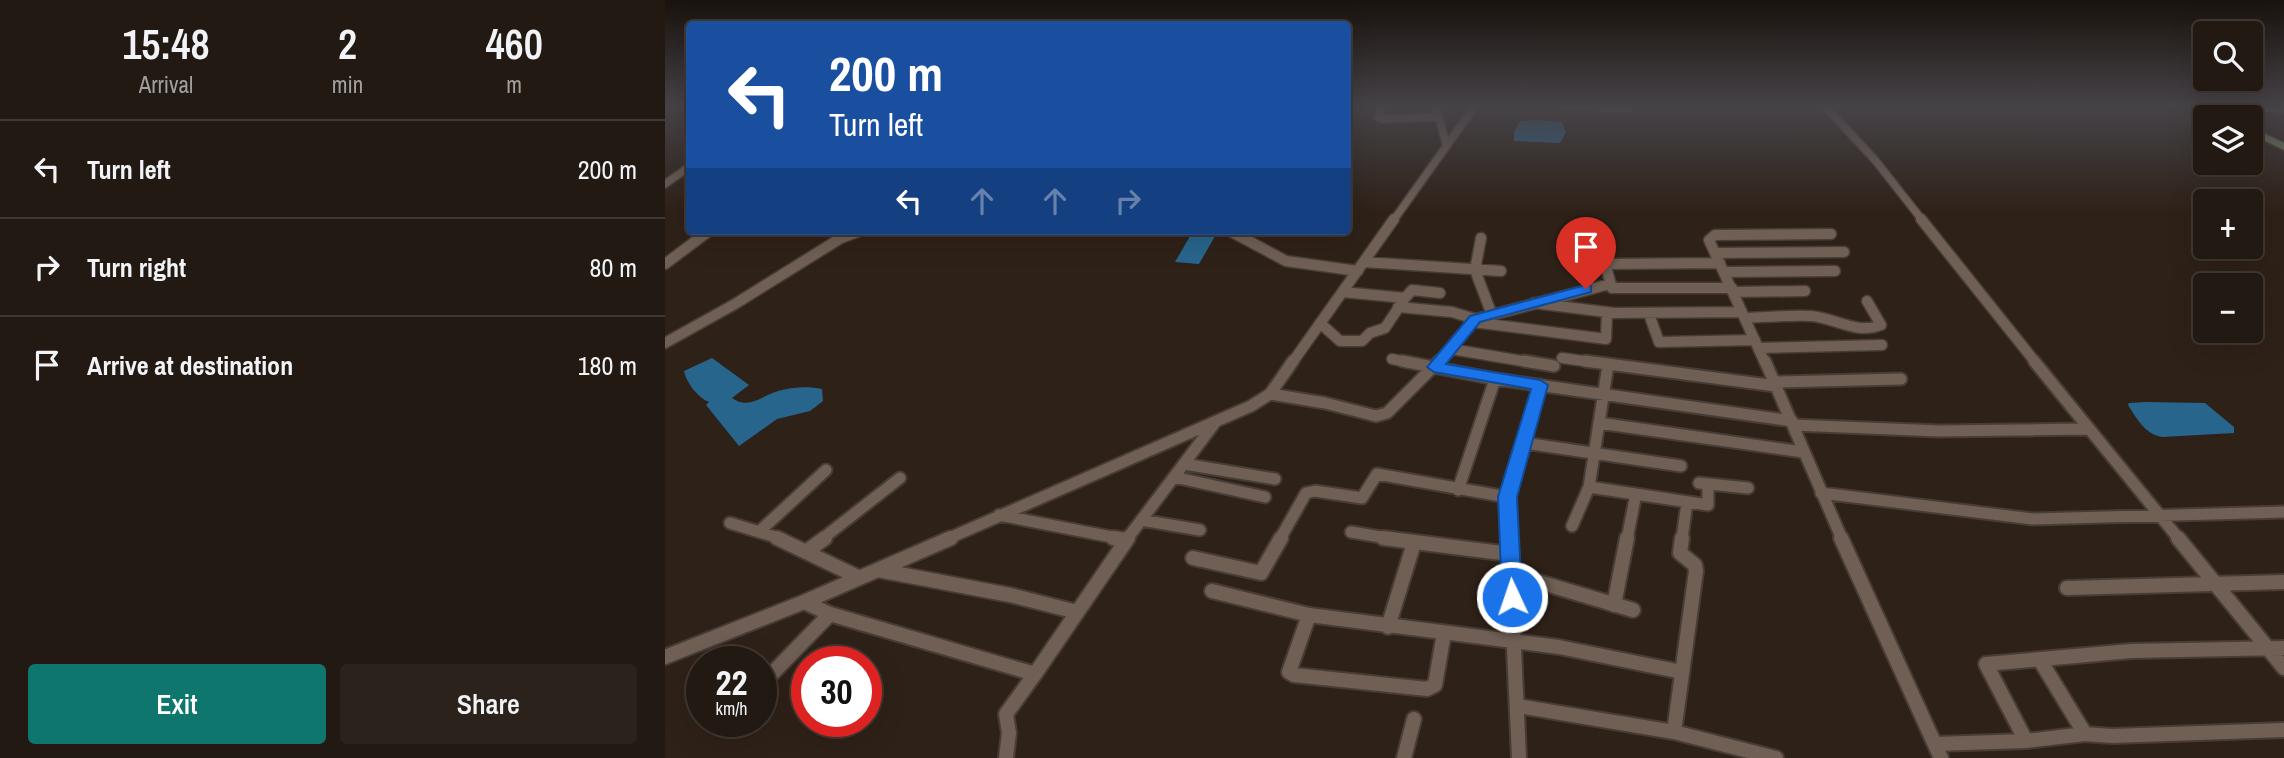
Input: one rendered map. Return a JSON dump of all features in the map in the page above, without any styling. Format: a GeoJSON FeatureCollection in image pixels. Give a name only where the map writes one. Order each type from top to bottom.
{"type":"FeatureCollection","features":[{"type":"Feature","properties":{"kind":"street"},"geometry":{"type":"LineString","coordinates":[[665,657],[804,602],[999,515],[1215,424],[1270,394],[1448,141]]}},
{"type":"Feature","properties":{"kind":"street"},"geometry":{"type":"LineString","coordinates":[[1858,141],[2284,668]]}},
{"type":"Feature","properties":{"kind":"street"},"geometry":{"type":"LineString","coordinates":[[665,184],[686,169]]}},
{"type":"Feature","properties":{"kind":"street"},"geometry":{"type":"LineString","coordinates":[[1831,234],[1715,235],[1709,240],[1938,751],[2085,734],[2112,736],[2284,730]]}},
{"type":"Feature","properties":{"kind":"street"},"geometry":{"type":"LineString","coordinates":[[665,264],[704,235]]}},
{"type":"Feature","properties":{"kind":"street"},"geometry":{"type":"LineString","coordinates":[[665,343],[849,235]]}},
{"type":"Feature","properties":{"kind":"street"},"geometry":{"type":"LineString","coordinates":[[1237,235],[1286,261],[1501,271]]}},
{"type":"Feature","properties":{"kind":"street"},"geometry":{"type":"LineString","coordinates":[[1481,238],[1475,270],[1492,315]]}},
{"type":"Feature","properties":{"kind":"street"},"geometry":{"type":"LineString","coordinates":[[1720,263],[1844,252]]}},
{"type":"Feature","properties":{"kind":"street"},"geometry":{"type":"LineString","coordinates":[[1805,292],[1612,288],[1606,267],[1609,264],[1720,263],[1835,271]]}},
{"type":"Feature","properties":{"kind":"street"},"geometry":{"type":"LineString","coordinates":[[1270,394],[1382,415],[1434,367],[1474,321],[1610,284]]}},
{"type":"Feature","properties":{"kind":"street"},"geometry":{"type":"LineString","coordinates":[[1320,323],[1340,341],[1353,343],[1385,328],[1412,290],[1440,293]]}},
{"type":"Feature","properties":{"kind":"street"},"geometry":{"type":"LineString","coordinates":[[1343,292],[1453,312],[1474,321],[1606,339],[1607,312]]}},
{"type":"Feature","properties":{"kind":"street"},"geometry":{"type":"LineString","coordinates":[[1534,303],[1607,312],[1814,317],[1852,327],[1875,328],[1881,325],[1867,301]]}},
{"type":"Feature","properties":{"kind":"street"},"geometry":{"type":"LineString","coordinates":[[1649,314],[1660,346],[1882,345]]}},
{"type":"Feature","properties":{"kind":"street"},"geometry":{"type":"LineString","coordinates":[[1451,349],[1775,384],[1901,379]]}},
{"type":"Feature","properties":{"kind":"street"},"geometry":{"type":"LineString","coordinates":[[1392,359],[1495,379],[1793,423],[1940,431],[2089,429]]}},
{"type":"Feature","properties":{"kind":"street"},"geometry":{"type":"LineString","coordinates":[[1572,526],[1589,487],[1608,365]]}},
{"type":"Feature","properties":{"kind":"street"},"geometry":{"type":"LineString","coordinates":[[1458,489],[1495,379]]}},
{"type":"Feature","properties":{"kind":"street"},"geometry":{"type":"LineString","coordinates":[[1519,758],[1507,497],[1540,385]]}},
{"type":"Feature","properties":{"kind":"street"},"geometry":{"type":"LineString","coordinates":[[1599,423],[1803,452]]}},
{"type":"Feature","properties":{"kind":"street"},"geometry":{"type":"LineString","coordinates":[[1006,758],[1009,733],[1006,714],[1126,540],[1215,424]]}},
{"type":"Feature","properties":{"kind":"street"},"geometry":{"type":"LineString","coordinates":[[1524,443],[1681,466]]}},
{"type":"Feature","properties":{"kind":"street"},"geometry":{"type":"LineString","coordinates":[[1184,464],[1276,479]]}},
{"type":"Feature","properties":{"kind":"street"},"geometry":{"type":"LineString","coordinates":[[761,530],[826,470]]}},
{"type":"Feature","properties":{"kind":"street"},"geometry":{"type":"LineString","coordinates":[[1193,558],[1261,573],[1305,493],[1310,491],[1361,498],[1377,474],[1507,497]]}},
{"type":"Feature","properties":{"kind":"street"},"geometry":{"type":"LineString","coordinates":[[1174,477],[1265,497]]}},
{"type":"Feature","properties":{"kind":"street"},"geometry":{"type":"LineString","coordinates":[[810,549],[899,478]]}},
{"type":"Feature","properties":{"kind":"street"},"geometry":{"type":"LineString","coordinates":[[1589,487],[1708,505],[1704,483],[1748,488]]}},
{"type":"Feature","properties":{"kind":"street"},"geometry":{"type":"LineString","coordinates":[[1821,493],[2033,519],[2284,512]]}},
{"type":"Feature","properties":{"kind":"street"},"geometry":{"type":"LineString","coordinates":[[1614,605],[1636,494]]}},
{"type":"Feature","properties":{"kind":"street"},"geometry":{"type":"LineString","coordinates":[[1674,732],[1696,571],[1695,565],[1682,558],[1680,553],[1687,502]]}},
{"type":"Feature","properties":{"kind":"street"},"geometry":{"type":"LineString","coordinates":[[999,515],[1126,540]]}},
{"type":"Feature","properties":{"kind":"street"},"geometry":{"type":"LineString","coordinates":[[1141,520],[1200,530]]}},
{"type":"Feature","properties":{"kind":"street"},"geometry":{"type":"LineString","coordinates":[[730,523],[761,530],[810,549],[858,577]]}},
{"type":"Feature","properties":{"kind":"street"},"geometry":{"type":"LineString","coordinates":[[1351,533],[1509,554]]}},
{"type":"Feature","properties":{"kind":"street"},"geometry":{"type":"LineString","coordinates":[[1388,628],[1414,543]]}},
{"type":"Feature","properties":{"kind":"street"},"geometry":{"type":"LineString","coordinates":[[878,570],[1010,595],[1077,612]]}},
{"type":"Feature","properties":{"kind":"street"},"geometry":{"type":"LineString","coordinates":[[1512,574],[1633,610]]}},
{"type":"Feature","properties":{"kind":"street"},"geometry":{"type":"LineString","coordinates":[[2067,588],[2284,582]]}},
{"type":"Feature","properties":{"kind":"street"},"geometry":{"type":"LineString","coordinates":[[1212,591],[1308,615],[1388,628],[1559,648],[1682,672]]}},
{"type":"Feature","properties":{"kind":"street"},"geometry":{"type":"LineString","coordinates":[[804,602],[830,614],[1035,674]]}},
{"type":"Feature","properties":{"kind":"street"},"geometry":{"type":"LineString","coordinates":[[777,669],[830,614]]}},
{"type":"Feature","properties":{"kind":"street"},"geometry":{"type":"LineString","coordinates":[[1308,615],[1291,663],[1289,672],[1294,675],[1427,689],[1435,685],[1444,633]]}},
{"type":"Feature","properties":{"kind":"street"},"geometry":{"type":"LineString","coordinates":[[2026,741],[1986,664],[2131,651],[2284,648]]}},
{"type":"Feature","properties":{"kind":"street"},"geometry":{"type":"LineString","coordinates":[[2041,660],[2085,734]]}},
{"type":"Feature","properties":{"kind":"street"},"geometry":{"type":"LineString","coordinates":[[1518,706],[1674,732],[1776,758]]}},
{"type":"Feature","properties":{"kind":"street"},"geometry":{"type":"LineString","coordinates":[[1404,758],[1413,719]]}},
{"type":"Feature","properties":{"kind":"water"},"geometry":{"type":"Polygon","coordinates":[[[1523,141],[1561,141],[1560,143],[1523,141]]]}},
{"type":"Feature","properties":{"kind":"water"},"geometry":{"type":"Polygon","coordinates":[[[1191,235],[1216,235],[1199,264],[1175,262],[1191,235]]]}},
{"type":"Feature","properties":{"kind":"water"},"geometry":{"type":"Polygon","coordinates":[[[712,358],[749,385],[732,398],[738,401],[755,401],[778,391],[806,387],[822,389],[823,401],[810,411],[777,419],[739,446],[706,405],[709,402],[697,393],[685,375],[684,371],[712,358]]]}},
{"type":"Feature","properties":{"kind":"water"},"geometry":{"type":"Polygon","coordinates":[[[2145,402],[2205,403],[2234,427],[2234,433],[2162,437],[2156,435],[2142,425],[2128,405],[2145,402]]]}},
{"type":"Feature","properties":{"kind":"route"},"geometry":{"type":"LineString","coordinates":[[1512,597],[1507,497],[1540,385],[1434,367],[1475,319],[1586,289]]}}]}
